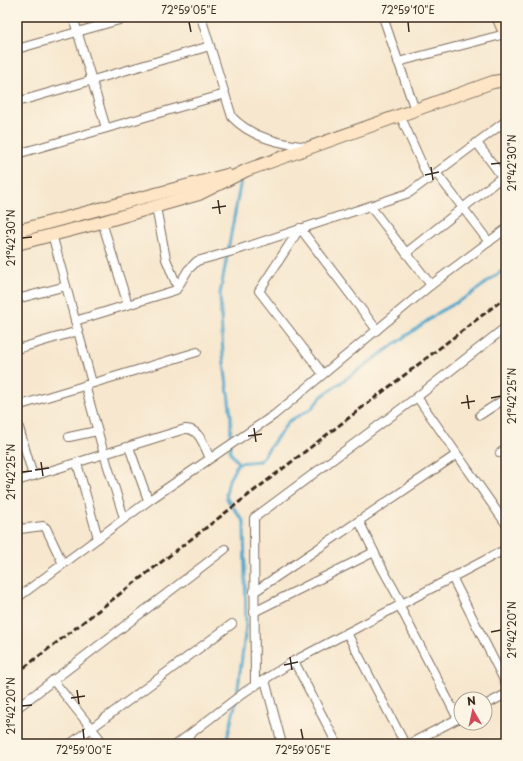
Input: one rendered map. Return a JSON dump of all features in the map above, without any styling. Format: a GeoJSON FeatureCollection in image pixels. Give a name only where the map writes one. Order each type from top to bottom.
{"type":"FeatureCollection","features":[{"type":"Feature","properties":{"kind":"street"},"geometry":{"type":"LineString","coordinates":[[73,17],[106,128]]}},
{"type":"Feature","properties":{"kind":"street"},"geometry":{"type":"LineString","coordinates":[[17,49],[130,17]]}},
{"type":"Feature","properties":{"kind":"street"},"geometry":{"type":"LineString","coordinates":[[201,17],[232,117],[241,126],[256,134],[290,145],[309,147]]}},
{"type":"Feature","properties":{"kind":"street"},"geometry":{"type":"LineString","coordinates":[[383,17],[415,110]]}},
{"type":"Feature","properties":{"kind":"street"},"geometry":{"type":"LineString","coordinates":[[398,62],[506,34],[498,17]]}},
{"type":"Feature","properties":{"kind":"street"},"geometry":{"type":"LineString","coordinates":[[17,102],[210,46]]}},
{"type":"Feature","properties":{"kind":"street"},"geometry":{"type":"LineString","coordinates":[[493,82],[506,71]]}},
{"type":"Feature","properties":{"kind":"street"},"geometry":{"type":"LineString","coordinates":[[17,231],[247,170],[493,82],[506,80]]}},
{"type":"Feature","properties":{"kind":"street"},"geometry":{"type":"LineString","coordinates":[[17,154],[225,94]]}},
{"type":"Feature","properties":{"kind":"street"},"geometry":{"type":"LineString","coordinates":[[400,115],[429,180]]}},
{"type":"Feature","properties":{"kind":"street"},"geometry":{"type":"LineString","coordinates":[[75,321],[170,293],[176,290],[177,286],[191,265],[208,257],[237,250],[409,193],[429,180],[506,121]]}},
{"type":"Feature","properties":{"kind":"street"},"geometry":{"type":"LineString","coordinates":[[406,253],[463,208],[504,179],[477,143]]}},
{"type":"Feature","properties":{"kind":"street"},"geometry":{"type":"LineString","coordinates":[[17,244],[102,222],[199,194],[247,170]]}},
{"type":"Feature","properties":{"kind":"street"},"geometry":{"type":"LineString","coordinates":[[437,174],[489,242]]}},
{"type":"Feature","properties":{"kind":"street"},"geometry":{"type":"LineString","coordinates":[[370,206],[431,285]]}},
{"type":"Feature","properties":{"kind":"street"},"geometry":{"type":"LineString","coordinates":[[156,207],[166,259],[177,286]]}},
{"type":"Feature","properties":{"kind":"street"},"geometry":{"type":"LineString","coordinates":[[102,222],[128,305]]}},
{"type":"Feature","properties":{"kind":"street"},"geometry":{"type":"LineString","coordinates":[[300,228],[377,330]]}},
{"type":"Feature","properties":{"kind":"street"},"geometry":{"type":"LineString","coordinates":[[300,228],[259,291],[323,374]]}},
{"type":"Feature","properties":{"kind":"street"},"geometry":{"type":"LineString","coordinates":[[17,598],[148,500],[274,415],[431,285],[506,229]]}},
{"type":"Feature","properties":{"kind":"street"},"geometry":{"type":"LineString","coordinates":[[52,234],[78,331],[97,431],[124,518]]}},
{"type":"Feature","properties":{"kind":"street"},"geometry":{"type":"LineString","coordinates":[[17,299],[66,286]]}},
{"type":"Feature","properties":{"kind":"street"},"geometry":{"type":"LineString","coordinates":[[255,686],[253,524],[256,515],[417,397],[506,327]]}},
{"type":"Feature","properties":{"kind":"street"},"geometry":{"type":"LineString","coordinates":[[17,349],[78,331]]}},
{"type":"Feature","properties":{"kind":"street"},"geometry":{"type":"LineString","coordinates":[[17,406],[197,352]]}},
{"type":"Feature","properties":{"kind":"street"},"geometry":{"type":"LineString","coordinates":[[417,397],[456,455],[506,524]]}},
{"type":"Feature","properties":{"kind":"street"},"geometry":{"type":"LineString","coordinates":[[480,415],[506,398]]}},
{"type":"Feature","properties":{"kind":"street"},"geometry":{"type":"LineString","coordinates":[[17,421],[33,476]]}},
{"type":"Feature","properties":{"kind":"street"},"geometry":{"type":"LineString","coordinates":[[17,481],[191,429],[197,433],[210,458]]}},
{"type":"Feature","properties":{"kind":"street"},"geometry":{"type":"LineString","coordinates":[[69,437],[97,431]]}},
{"type":"Feature","properties":{"kind":"street"},"geometry":{"type":"LineString","coordinates":[[129,447],[148,500]]}},
{"type":"Feature","properties":{"kind":"street"},"geometry":{"type":"LineString","coordinates":[[254,592],[456,455]]}},
{"type":"Feature","properties":{"kind":"street"},"geometry":{"type":"LineString","coordinates":[[77,463],[98,538]]}},
{"type":"Feature","properties":{"kind":"street"},"geometry":{"type":"LineString","coordinates":[[359,521],[400,605],[453,707]]}},
{"type":"Feature","properties":{"kind":"street"},"geometry":{"type":"LineString","coordinates":[[17,523],[19,528],[22,529],[43,526],[46,528],[63,564]]}},
{"type":"Feature","properties":{"kind":"street"},"geometry":{"type":"LineString","coordinates":[[17,708],[225,549]]}},
{"type":"Feature","properties":{"kind":"street"},"geometry":{"type":"LineString","coordinates":[[176,744],[246,691],[294,661],[506,549]]}},
{"type":"Feature","properties":{"kind":"street"},"geometry":{"type":"LineString","coordinates":[[254,612],[374,552]]}},
{"type":"Feature","properties":{"kind":"street"},"geometry":{"type":"LineString","coordinates":[[452,577],[506,684]]}},
{"type":"Feature","properties":{"kind":"street"},"geometry":{"type":"LineString","coordinates":[[70,744],[232,624]]}},
{"type":"Feature","properties":{"kind":"street"},"geometry":{"type":"LineString","coordinates":[[346,633],[405,744]]}},
{"type":"Feature","properties":{"kind":"street"},"geometry":{"type":"LineString","coordinates":[[294,661],[337,744]]}},
{"type":"Feature","properties":{"kind":"street"},"geometry":{"type":"LineString","coordinates":[[53,680],[104,744]]}},
{"type":"Feature","properties":{"kind":"street"},"geometry":{"type":"LineString","coordinates":[[265,680],[282,744]]}},
{"type":"Feature","properties":{"kind":"street"},"geometry":{"type":"LineString","coordinates":[[493,701],[506,694]]}},
{"type":"Feature","properties":{"kind":"street"},"geometry":{"type":"LineString","coordinates":[[409,744],[453,721]]}},
{"type":"Feature","properties":{"kind":"waterway"},"geometry":{"type":"LineString","coordinates":[[238,463],[230,452],[231,416],[223,355],[220,294],[241,180]]}},
{"type":"Feature","properties":{"kind":"waterway"},"geometry":{"type":"LineString","coordinates":[[237,695],[246,627],[244,522],[227,499],[226,494],[229,480],[238,463],[260,461],[289,421],[311,409],[322,396],[441,311],[470,295],[506,268]]}},
{"type":"Feature","properties":{"kind":"waterway"},"geometry":{"type":"LineString","coordinates":[[226,744],[236,701]]}},
{"type":"Feature","properties":{"kind":"railway"},"geometry":{"type":"LineString","coordinates":[[17,673],[506,297]]}}]}
